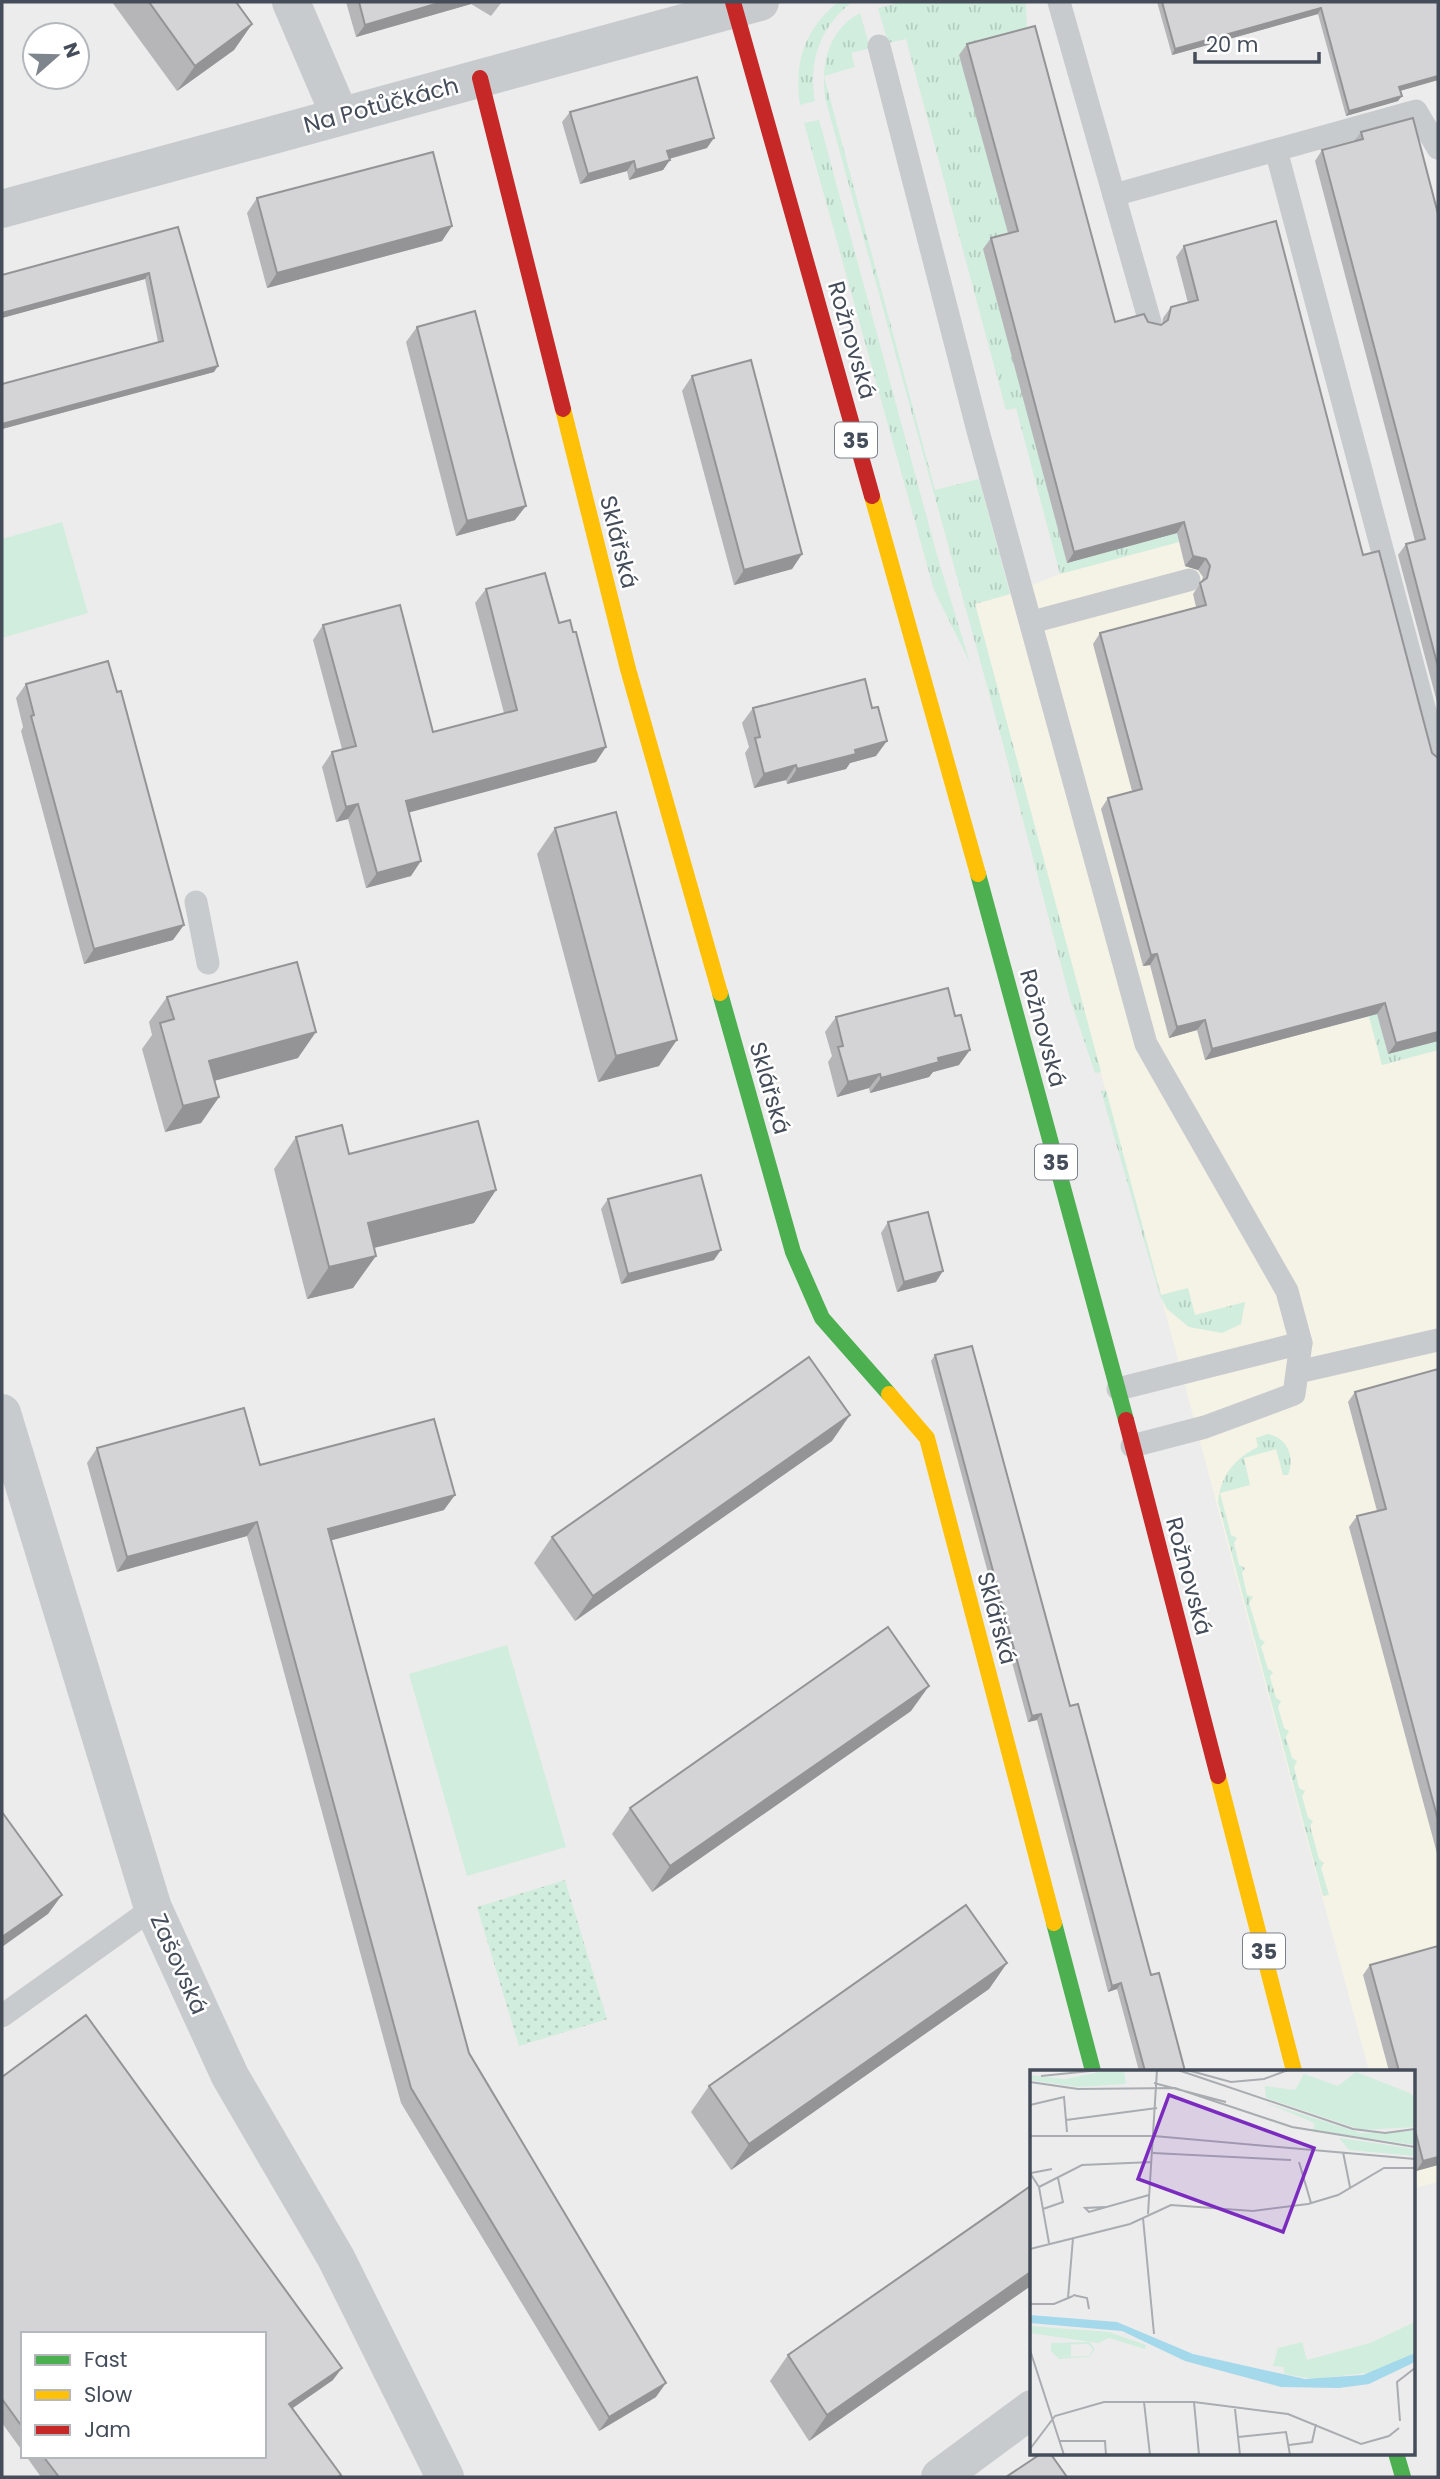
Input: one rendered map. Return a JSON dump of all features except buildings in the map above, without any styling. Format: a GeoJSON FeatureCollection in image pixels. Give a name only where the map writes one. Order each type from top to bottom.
{"type":"FeatureCollection","features":[{"type":"Feature","properties":{"kind":"main road","name":"Rožnovská"},"geometry":{"type":"LineString","coordinates":[[742,4],[1118,1389],[1294,2070]]}},
{"type":"Feature","properties":{"kind":"main road","name":"Sklářská"},"geometry":{"type":"LineString","coordinates":[[480,78],[628,669],[793,1252],[822,1318],[927,1438],[1093,2070]]}},
{"type":"Feature","properties":{"kind":"main road"},"geometry":{"type":"LineString","coordinates":[[1396,2454],[1403,2477]]}},
{"type":"Feature","properties":{"kind":"street"},"geometry":{"type":"LineString","coordinates":[[291,2],[340,116]]}},
{"type":"Feature","properties":{"kind":"street","name":"Na Potůčkách"},"geometry":{"type":"LineString","coordinates":[[2,208],[742,4]]}},
{"type":"Feature","properties":{"kind":"street","name":"Zašovská"},"geometry":{"type":"LineString","coordinates":[[2,1413],[153,1908],[230,2076],[336,2258],[445,2477]]}},
{"type":"Feature","properties":{"kind":"street"},"geometry":{"type":"LineString","coordinates":[[940,2477],[1030,2410]]}},
{"type":"Feature","properties":{"kind":"lane"},"geometry":{"type":"LineString","coordinates":[[1059,2],[1150,321]]}},
{"type":"Feature","properties":{"kind":"lane"},"geometry":{"type":"LineString","coordinates":[[879,46],[978,431],[1146,1044],[1287,1291],[1301,1343],[1294,1394],[1205,1427],[1132,1446]]}},
{"type":"Feature","properties":{"kind":"lane"},"geometry":{"type":"LineString","coordinates":[[1114,195],[1416,111],[1438,148]]}},
{"type":"Feature","properties":{"kind":"lane"},"geometry":{"type":"LineString","coordinates":[[1276,150],[1438,760]]}},
{"type":"Feature","properties":{"kind":"lane"},"geometry":{"type":"LineString","coordinates":[[1032,622],[1189,580]]}},
{"type":"Feature","properties":{"kind":"lane"},"geometry":{"type":"LineString","coordinates":[[196,902],[208,963]]}},
{"type":"Feature","properties":{"kind":"lane"},"geometry":{"type":"LineString","coordinates":[[1298,1372],[1438,1340]]}},
{"type":"Feature","properties":{"kind":"lane"},"geometry":{"type":"LineString","coordinates":[[1118,1389],[1301,1343]]}},
{"type":"Feature","properties":{"kind":"lane"},"geometry":{"type":"LineString","coordinates":[[2,2016],[153,1908]]}},
{"type":"Feature","properties":{"kind":"shaded area"},"geometry":{"type":"Polygon","coordinates":[[[1205,535],[1247,564],[1382,1065],[1438,1050],[1438,2182],[1416,2188],[1416,2070],[1369,2070],[975,604],[1010,594],[1060,574],[1205,535]]]}},
{"type":"Feature","properties":{"kind":"green space"},"geometry":{"type":"Polygon","coordinates":[[[838,2],[852,2],[832,22],[819,46],[813,72],[815,101],[800,105],[799,75],[804,48],[817,24],[838,2]]]}},
{"type":"Feature","properties":{"kind":"green space"},"geometry":{"type":"Polygon","coordinates":[[[901,2],[1026,2],[1027,37],[960,55],[1012,241],[984,249],[1067,563],[1212,522],[1256,555],[1388,1054],[1438,1041],[1438,1050],[1382,1065],[1247,564],[1205,535],[1060,574],[1016,408],[1006,410],[906,39],[888,43],[878,8],[901,2]]]}},
{"type":"Feature","properties":{"kind":"green space"},"geometry":{"type":"Polygon","coordinates":[[[860,13],[870,48],[851,53],[855,67],[824,76],[834,38],[849,20],[860,13]]]}},
{"type":"Feature","properties":{"kind":"green space"},"geometry":{"type":"Polygon","coordinates":[[[824,77],[935,490],[979,479],[1010,594],[975,604],[1101,1072],[1095,1073],[1070,999],[1003,744],[825,98],[824,77]]]}},
{"type":"Feature","properties":{"kind":"green space"},"geometry":{"type":"Polygon","coordinates":[[[819,120],[937,555],[970,663],[934,590],[804,123],[819,120]]]}},
{"type":"Feature","properties":{"kind":"green space"},"geometry":{"type":"Polygon","coordinates":[[[62,522],[88,613],[2,638],[2,539],[62,522]]]}},
{"type":"Feature","properties":{"kind":"green space"},"geometry":{"type":"Polygon","coordinates":[[[1106,1090],[1161,1295],[1188,1288],[1195,1315],[1245,1302],[1241,1324],[1222,1333],[1189,1327],[1167,1309],[1160,1296],[1101,1091],[1106,1090]]]}},
{"type":"Feature","properties":{"kind":"green space"},"geometry":{"type":"Polygon","coordinates":[[[1268,1434],[1281,1440],[1288,1449],[1291,1462],[1288,1475],[1283,1475],[1276,1449],[1244,1458],[1250,1485],[1220,1493],[1231,1535],[1237,1538],[1234,1543],[1239,1565],[1245,1568],[1242,1573],[1247,1595],[1253,1597],[1249,1603],[1260,1639],[1265,1642],[1261,1647],[1268,1669],[1273,1672],[1270,1677],[1276,1698],[1281,1701],[1278,1707],[1284,1728],[1289,1731],[1286,1737],[1292,1758],[1297,1761],[1294,1767],[1299,1788],[1305,1791],[1302,1796],[1308,1818],[1313,1821],[1310,1826],[1319,1859],[1324,1863],[1321,1868],[1329,1895],[1323,1896],[1218,1502],[1220,1492],[1222,1484],[1230,1469],[1242,1457],[1258,1447],[1256,1438],[1268,1434]]]}},
{"type":"Feature","properties":{"kind":"green space"},"geometry":{"type":"Polygon","coordinates":[[[507,1645],[566,1847],[467,1876],[409,1674],[507,1645]]]}},
{"type":"Feature","properties":{"kind":"green space"},"geometry":{"type":"Polygon","coordinates":[[[565,1880],[607,2019],[519,2046],[477,1907],[565,1880]]]}},
{"type":"Feature","properties":{"kind":"traffic: fast"},"geometry":{"type":"LineString","coordinates":[[978,874],[1126,1420]]}},
{"type":"Feature","properties":{"kind":"traffic: fast"},"geometry":{"type":"LineString","coordinates":[[720,993],[793,1252],[822,1318],[889,1394]]}},
{"type":"Feature","properties":{"kind":"traffic: fast"},"geometry":{"type":"LineString","coordinates":[[1054,1923],[1093,2070]]}},
{"type":"Feature","properties":{"kind":"traffic: fast"},"geometry":{"type":"LineString","coordinates":[[1396,2454],[1403,2477]]}},
{"type":"Feature","properties":{"kind":"traffic: slow"},"geometry":{"type":"LineString","coordinates":[[563,409],[628,669],[720,993]]}},
{"type":"Feature","properties":{"kind":"traffic: slow"},"geometry":{"type":"LineString","coordinates":[[872,496],[978,874]]}},
{"type":"Feature","properties":{"kind":"traffic: slow"},"geometry":{"type":"LineString","coordinates":[[889,1394],[927,1438],[1054,1923]]}},
{"type":"Feature","properties":{"kind":"traffic: slow"},"geometry":{"type":"LineString","coordinates":[[1218,1776],[1294,2070]]}},
{"type":"Feature","properties":{"kind":"traffic: jam"},"geometry":{"type":"LineString","coordinates":[[733,2],[872,496]]}},
{"type":"Feature","properties":{"kind":"traffic: jam"},"geometry":{"type":"LineString","coordinates":[[480,78],[563,409]]}},
{"type":"Feature","properties":{"kind":"traffic: jam"},"geometry":{"type":"LineString","coordinates":[[1126,1420],[1218,1776]]}}]}
